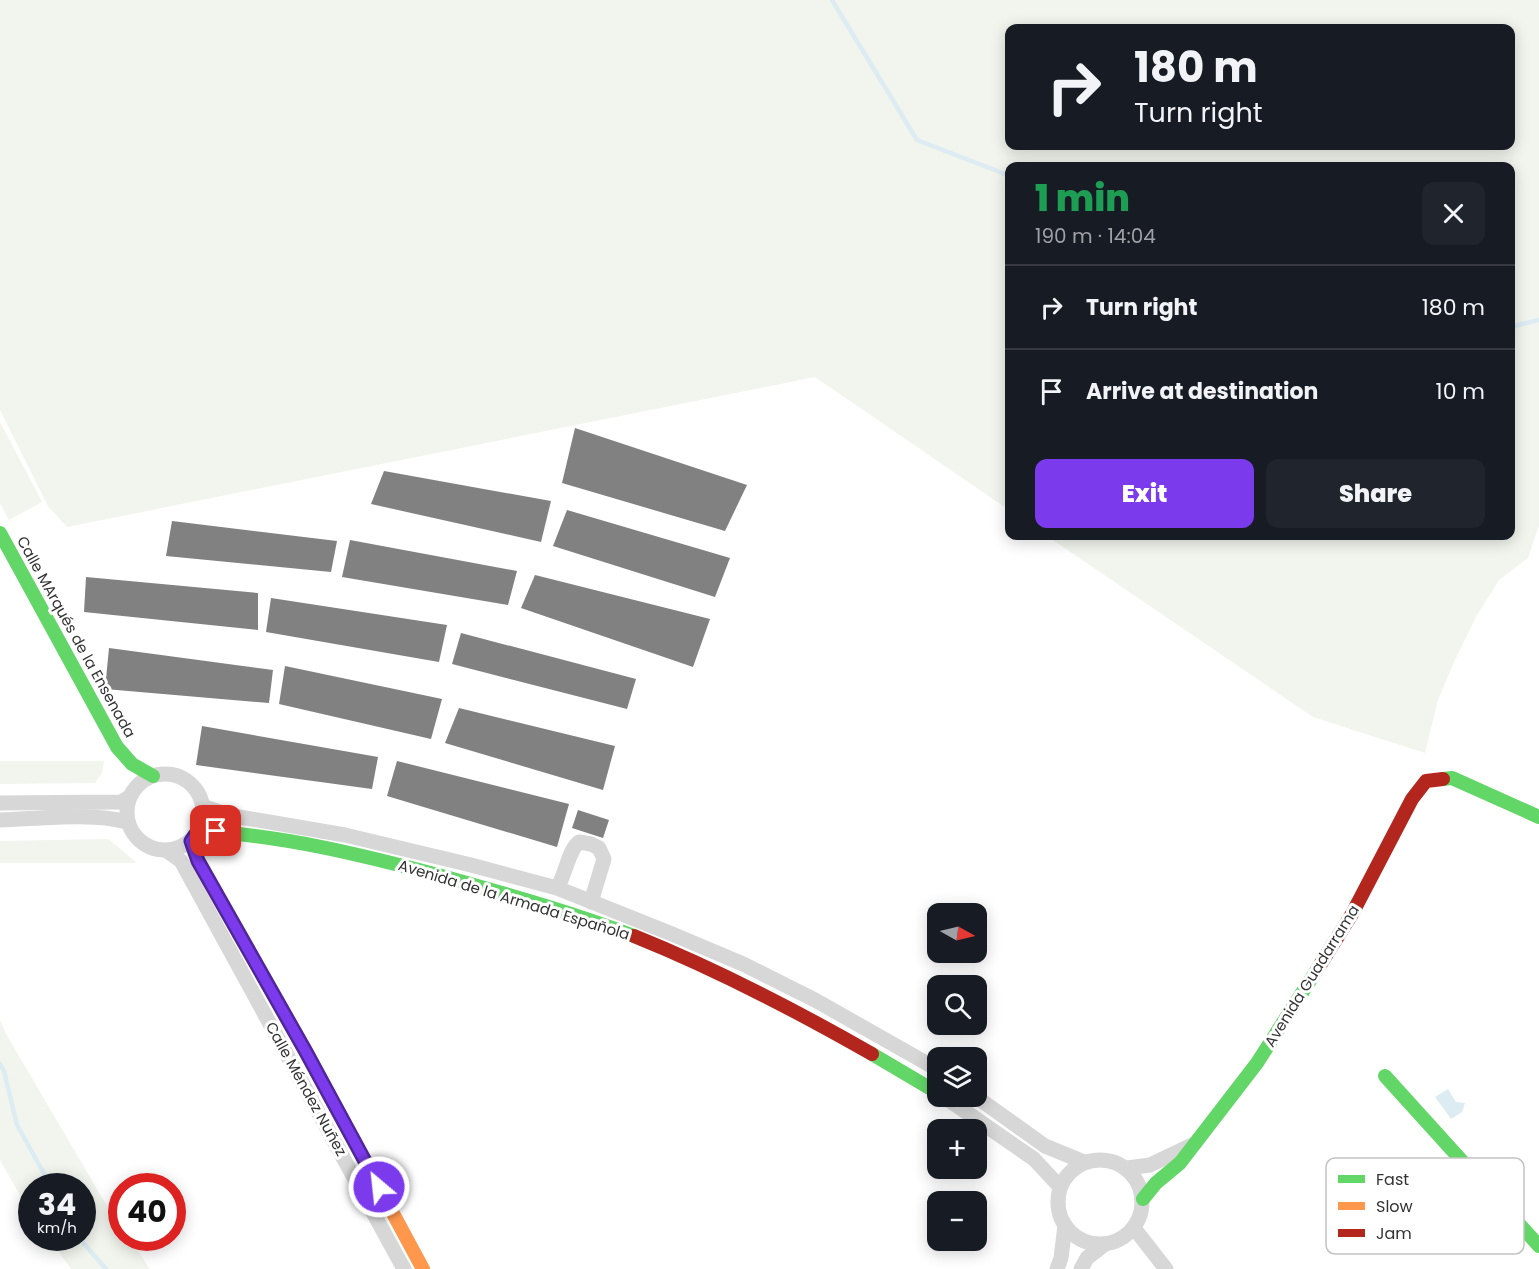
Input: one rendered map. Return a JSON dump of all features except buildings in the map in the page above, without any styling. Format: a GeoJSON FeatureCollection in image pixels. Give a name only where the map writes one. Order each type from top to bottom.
{"type":"FeatureCollection","features":[{"type":"Feature","properties":{"kind":"street","name":"Calle MArqués de la Ensenada"},"geometry":{"type":"LineString","coordinates":[[0,533],[117,747],[127,761],[137,769],[153,776]]}},
{"type":"Feature","properties":{"kind":"street"},"geometry":{"type":"LineString","coordinates":[[169,774],[181,777],[199,794],[203,806],[203,818],[195,836],[180,848],[167,851],[142,844],[133,834],[127,822],[126,809],[129,797],[145,779],[153,776],[169,774]]}},
{"type":"Feature","properties":{"kind":"street","name":"Avenida Guadarrama"},"geometry":{"type":"LineString","coordinates":[[1143,1199],[1155,1183],[1180,1164],[1257,1063],[1352,914],[1412,799],[1426,781],[1452,778],[1539,817]]}},
{"type":"Feature","properties":{"kind":"street"},"geometry":{"type":"LineString","coordinates":[[0,803],[121,802],[129,797]]}},
{"type":"Feature","properties":{"kind":"street","name":"Avenida de la Armada Española"},"geometry":{"type":"LineString","coordinates":[[203,806],[228,814],[345,835],[557,888],[743,964],[815,1000],[927,1064]]}},
{"type":"Feature","properties":{"kind":"street"},"geometry":{"type":"LineString","coordinates":[[0,820],[82,817],[117,819],[127,822]]}},
{"type":"Feature","properties":{"kind":"street","name":"Avenida de la Armada Española"},"geometry":{"type":"LineString","coordinates":[[195,836],[233,832],[367,856],[449,878],[590,921],[656,945],[723,975],[830,1029],[927,1086]]}},
{"type":"Feature","properties":{"kind":"street","name":"Calle Méndez Nuñez"},"geometry":{"type":"LineString","coordinates":[[195,836],[198,861],[306,1052],[423,1269]]}},
{"type":"Feature","properties":{"kind":"street"},"geometry":{"type":"LineString","coordinates":[[557,888],[563,878],[573,847],[579,842],[591,844],[599,848],[604,859],[591,902]]}},
{"type":"Feature","properties":{"kind":"street","name":"Calle Méndez Nuñez"},"geometry":{"type":"LineString","coordinates":[[167,851],[181,861],[404,1269]]}},
{"type":"Feature","properties":{"kind":"street"},"geometry":{"type":"LineString","coordinates":[[1385,1076],[1459,1158]]}},
{"type":"Feature","properties":{"kind":"street"},"geometry":{"type":"LineString","coordinates":[[987,1105],[1045,1146],[1084,1162]]}},
{"type":"Feature","properties":{"kind":"street"},"geometry":{"type":"LineString","coordinates":[[959,1107],[1035,1159],[1060,1186]]}},
{"type":"Feature","properties":{"kind":"street","name":"Avenida Guadarrama"},"geometry":{"type":"LineString","coordinates":[[1127,1168],[1150,1165],[1196,1142]]}},
{"type":"Feature","properties":{"kind":"street"},"geometry":{"type":"LineString","coordinates":[[1106,1159],[1117,1162],[1135,1177],[1140,1188],[1143,1199],[1139,1219],[1126,1236],[1116,1241],[1094,1244],[1083,1240],[1065,1226],[1059,1213],[1060,1186],[1074,1168],[1084,1162],[1106,1159]]}},
{"type":"Feature","properties":{"kind":"street"},"geometry":{"type":"LineString","coordinates":[[1057,1269],[1062,1258],[1065,1226]]}},
{"type":"Feature","properties":{"kind":"street"},"geometry":{"type":"LineString","coordinates":[[1134,1228],[1166,1269]]}},
{"type":"Feature","properties":{"kind":"street"},"geometry":{"type":"LineString","coordinates":[[1524,1229],[1539,1246]]}},
{"type":"Feature","properties":{"kind":"street"},"geometry":{"type":"LineString","coordinates":[[1082,1269],[1087,1258],[1106,1244]]}},
{"type":"Feature","properties":{"kind":"shaded area"},"geometry":{"type":"Polygon","coordinates":[[[0,0],[1539,0],[1539,525],[1528,558],[1499,580],[1477,615],[1438,700],[1425,753],[1313,717],[1053,540],[1515,540],[1515,162],[1005,162],[1005,507],[815,377],[67,527],[48,506],[0,410],[0,0]]]}},
{"type":"Feature","properties":{"kind":"shaded area"},"geometry":{"type":"Polygon","coordinates":[[[0,422],[42,502],[9,520],[0,503],[0,422]]]}},
{"type":"Feature","properties":{"kind":"shaded area"},"geometry":{"type":"Polygon","coordinates":[[[0,761],[104,761],[102,773],[95,783],[0,784],[0,761]]]}},
{"type":"Feature","properties":{"kind":"shaded area"},"geometry":{"type":"Polygon","coordinates":[[[108,839],[137,863],[0,863],[0,841],[108,839]]]}},
{"type":"Feature","properties":{"kind":"shaded area"},"geometry":{"type":"Polygon","coordinates":[[[0,1020],[88,1173],[18,1173],[18,1192],[0,1160],[0,1020]]]}},
{"type":"Feature","properties":{"kind":"shaded area"},"geometry":{"type":"Polygon","coordinates":[[[1448,1089],[1456,1102],[1465,1103],[1462,1112],[1451,1119],[1435,1097],[1448,1089]]]}},
{"type":"Feature","properties":{"kind":"shaded area"},"geometry":{"type":"Polygon","coordinates":[[[96,1187],[108,1207],[108,1251],[138,1251],[150,1269],[71,1269],[58,1251],[96,1251],[96,1187]]]}},
{"type":"Feature","properties":{"kind":"waterway"},"geometry":{"type":"LineString","coordinates":[[832,0],[917,140],[1005,174]]}},
{"type":"Feature","properties":{"kind":"waterway"},"geometry":{"type":"LineString","coordinates":[[1515,326],[1539,320]]}},
{"type":"Feature","properties":{"kind":"waterway"},"geometry":{"type":"LineString","coordinates":[[0,1064],[4,1071],[17,1125],[44,1173]]}},
{"type":"Feature","properties":{"kind":"waterway"},"geometry":{"type":"LineString","coordinates":[[90,1251],[106,1269]]}},
{"type":"Feature","properties":{"kind":"traffic: fast"},"geometry":{"type":"LineString","coordinates":[[0,533],[117,747],[132,764],[153,776]]}},
{"type":"Feature","properties":{"kind":"traffic: fast"},"geometry":{"type":"LineString","coordinates":[[1443,779],[1452,778],[1539,817]]}},
{"type":"Feature","properties":{"kind":"traffic: fast"},"geometry":{"type":"LineString","coordinates":[[199,831],[291,841],[382,861],[538,904],[634,936]]}},
{"type":"Feature","properties":{"kind":"traffic: fast"},"geometry":{"type":"LineString","coordinates":[[1143,1199],[1156,1183],[1180,1163],[1257,1063],[1320,965]]}},
{"type":"Feature","properties":{"kind":"traffic: fast"},"geometry":{"type":"LineString","coordinates":[[872,1054],[927,1086]]}},
{"type":"Feature","properties":{"kind":"traffic: fast"},"geometry":{"type":"LineString","coordinates":[[1385,1076],[1459,1158]]}},
{"type":"Feature","properties":{"kind":"traffic: fast"},"geometry":{"type":"LineString","coordinates":[[1524,1229],[1539,1246]]}},
{"type":"Feature","properties":{"kind":"traffic: slow"},"geometry":{"type":"LineString","coordinates":[[191,841],[198,861],[306,1052],[423,1269]]}},
{"type":"Feature","properties":{"kind":"traffic: jam"},"geometry":{"type":"LineString","coordinates":[[1320,965],[1352,914],[1412,799],[1426,781],[1443,779]]}},
{"type":"Feature","properties":{"kind":"traffic: jam"},"geometry":{"type":"LineString","coordinates":[[634,936],[755,991],[872,1054]]}},
{"type":"Feature","properties":{"kind":"route"},"geometry":{"type":"LineString","coordinates":[[216,831],[198,831],[191,841],[198,861],[379,1187]]}}]}
